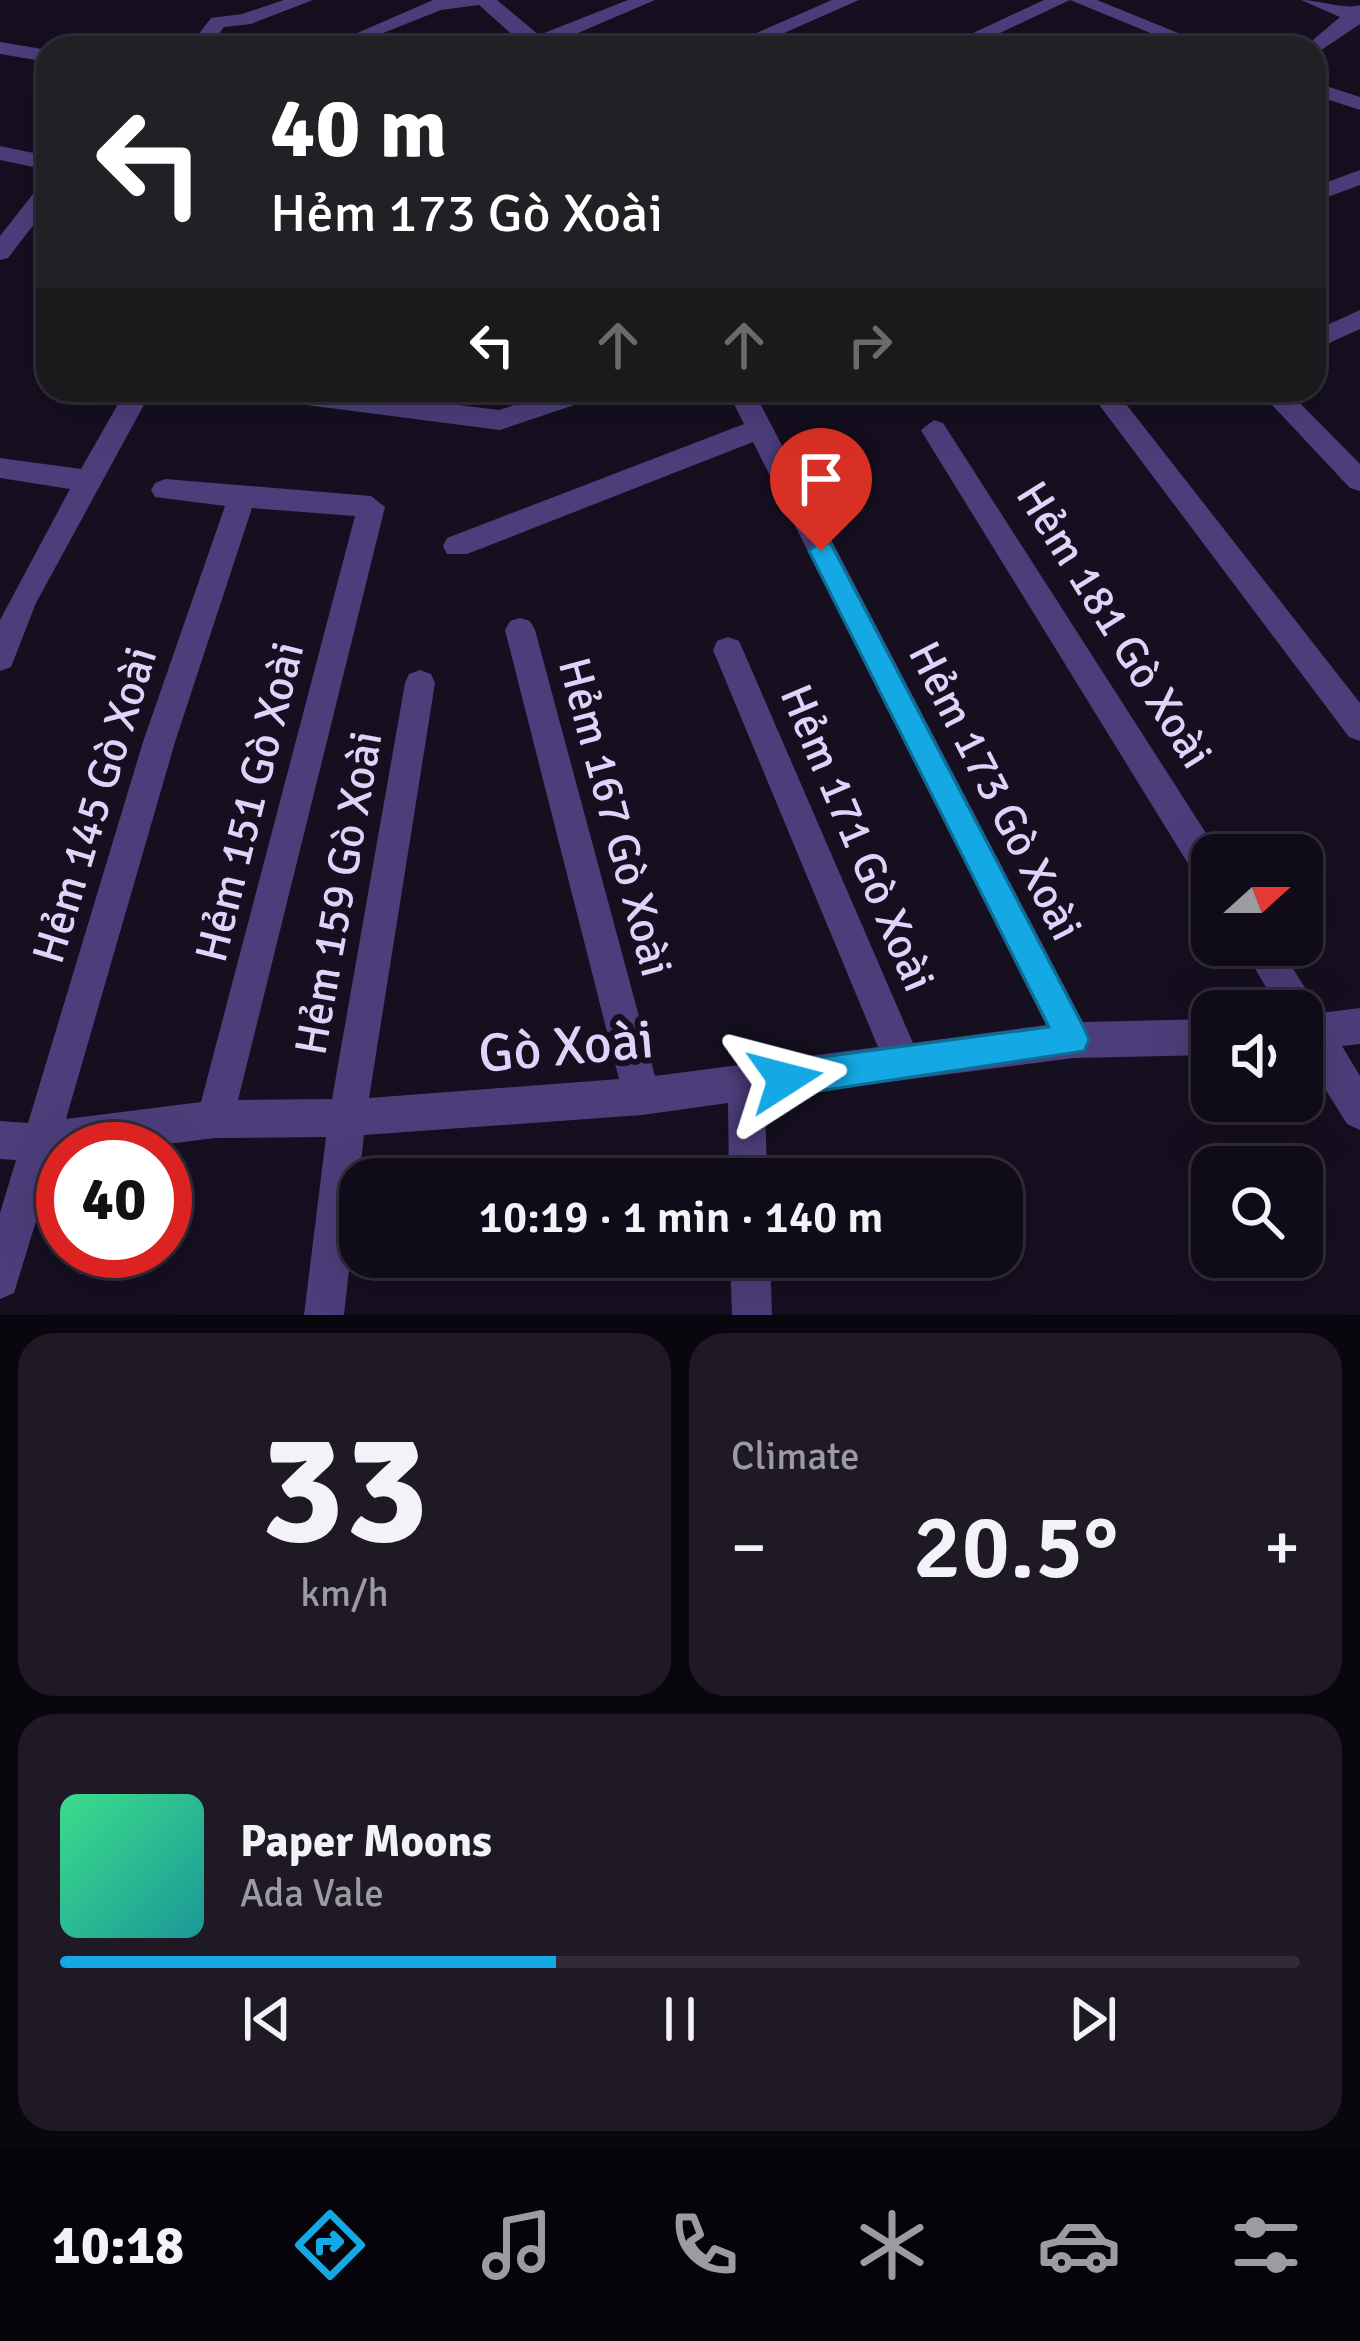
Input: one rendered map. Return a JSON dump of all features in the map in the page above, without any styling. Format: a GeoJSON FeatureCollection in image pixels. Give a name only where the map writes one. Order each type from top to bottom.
{"type":"FeatureCollection","features":[{"type":"Feature","properties":{"kind":"street"},"geometry":{"type":"LineString","coordinates":[[207,36],[218,22],[244,20],[303,0]]}},
{"type":"Feature","properties":{"kind":"street"},"geometry":{"type":"LineString","coordinates":[[360,36],[437,5],[481,0],[526,36]]}},
{"type":"Feature","properties":{"kind":"street"},"geometry":{"type":"LineString","coordinates":[[561,36],[645,0]]}},
{"type":"Feature","properties":{"kind":"street"},"geometry":{"type":"LineString","coordinates":[[761,36],[849,0]]}},
{"type":"Feature","properties":{"kind":"street"},"geometry":{"type":"LineString","coordinates":[[978,36],[1060,0]]}},
{"type":"Feature","properties":{"kind":"street"},"geometry":{"type":"LineString","coordinates":[[1078,0],[1154,36]]}},
{"type":"Feature","properties":{"kind":"street"},"geometry":{"type":"LineString","coordinates":[[1311,0],[1357,14]]}},
{"type":"Feature","properties":{"kind":"street"},"geometry":{"type":"LineString","coordinates":[[1326,39],[1357,14]]}},
{"type":"Feature","properties":{"kind":"street"},"geometry":{"type":"LineString","coordinates":[[0,48],[36,54]]}},
{"type":"Feature","properties":{"kind":"street"},"geometry":{"type":"LineString","coordinates":[[1326,92],[1360,104]]}},
{"type":"Feature","properties":{"kind":"street"},"geometry":{"type":"LineString","coordinates":[[0,153],[36,160]]}},
{"type":"Feature","properties":{"kind":"street"},"geometry":{"type":"LineString","coordinates":[[1326,190],[1360,177]]}},
{"type":"Feature","properties":{"kind":"street"},"geometry":{"type":"LineString","coordinates":[[0,252],[36,206]]}},
{"type":"Feature","properties":{"kind":"street"},"geometry":{"type":"LineString","coordinates":[[1326,336],[1360,320]]}},
{"type":"Feature","properties":{"kind":"street"},"geometry":{"type":"LineString","coordinates":[[0,658],[22,601],[133,402]]}},
{"type":"Feature","properties":{"kind":"street"},"geometry":{"type":"LineString","coordinates":[[419,402],[500,420],[553,402]]}},
{"type":"Feature","properties":{"kind":"street","name":"Hẻm 173 Gò Xoài"},"geometry":{"type":"LineString","coordinates":[[746,402],[1073,1040]]}},
{"type":"Feature","properties":{"kind":"street"},"geometry":{"type":"LineString","coordinates":[[1110,402],[1360,727]]}},
{"type":"Feature","properties":{"kind":"street"},"geometry":{"type":"LineString","coordinates":[[1283,402],[1360,481]]}},
{"type":"Feature","properties":{"kind":"street"},"geometry":{"type":"LineString","coordinates":[[458,546],[759,429]]}},
{"type":"Feature","properties":{"kind":"street","name":"Hẻm 181 Gò Xoài"},"geometry":{"type":"LineString","coordinates":[[934,430],[1191,839]]}},
{"type":"Feature","properties":{"kind":"street"},"geometry":{"type":"LineString","coordinates":[[0,469],[89,482]]}},
{"type":"Feature","properties":{"kind":"street"},"geometry":{"type":"LineString","coordinates":[[165,490],[242,497]]}},
{"type":"Feature","properties":{"kind":"street","name":"Hẻm 151 Gò Xoài"},"geometry":{"type":"LineString","coordinates":[[215,1118],[371,507],[242,497]]}},
{"type":"Feature","properties":{"kind":"street","name":"Hẻm 145 Gò Xoài"},"geometry":{"type":"LineString","coordinates":[[0,1279],[18,1141],[242,497]]}},
{"type":"Feature","properties":{"kind":"street","name":"Hẻm 167 Gò Xoài"},"geometry":{"type":"LineString","coordinates":[[520,630],[641,1096]]}},
{"type":"Feature","properties":{"kind":"street","name":"Hẻm 171 Gò Xoài"},"geometry":{"type":"LineString","coordinates":[[728,650],[902,1060]]}},
{"type":"Feature","properties":{"kind":"street","name":"Hẻm 159 Gò Xoài"},"geometry":{"type":"LineString","coordinates":[[324,1315],[346,1118],[420,683]]}},
{"type":"Feature","properties":{"kind":"street"},"geometry":{"type":"LineString","coordinates":[[1323,1025],[1360,1026]]}},
{"type":"Feature","properties":{"kind":"street","name":"Gò Xoài"},"geometry":{"type":"LineString","coordinates":[[18,1141],[215,1118],[346,1118],[641,1096],[1073,1040],[1191,1037]]}},
{"type":"Feature","properties":{"kind":"street"},"geometry":{"type":"LineString","coordinates":[[1323,1054],[1360,1111]]}},
{"type":"Feature","properties":{"kind":"street"},"geometry":{"type":"LineString","coordinates":[[746,1085],[748,1158]]}},
{"type":"Feature","properties":{"kind":"street"},"geometry":{"type":"LineString","coordinates":[[751,1278],[752,1315]]}},
{"type":"Feature","properties":{"kind":"route"},"geometry":{"type":"LineString","coordinates":[[785,1079],[1073,1040],[821,551]]}}]}
